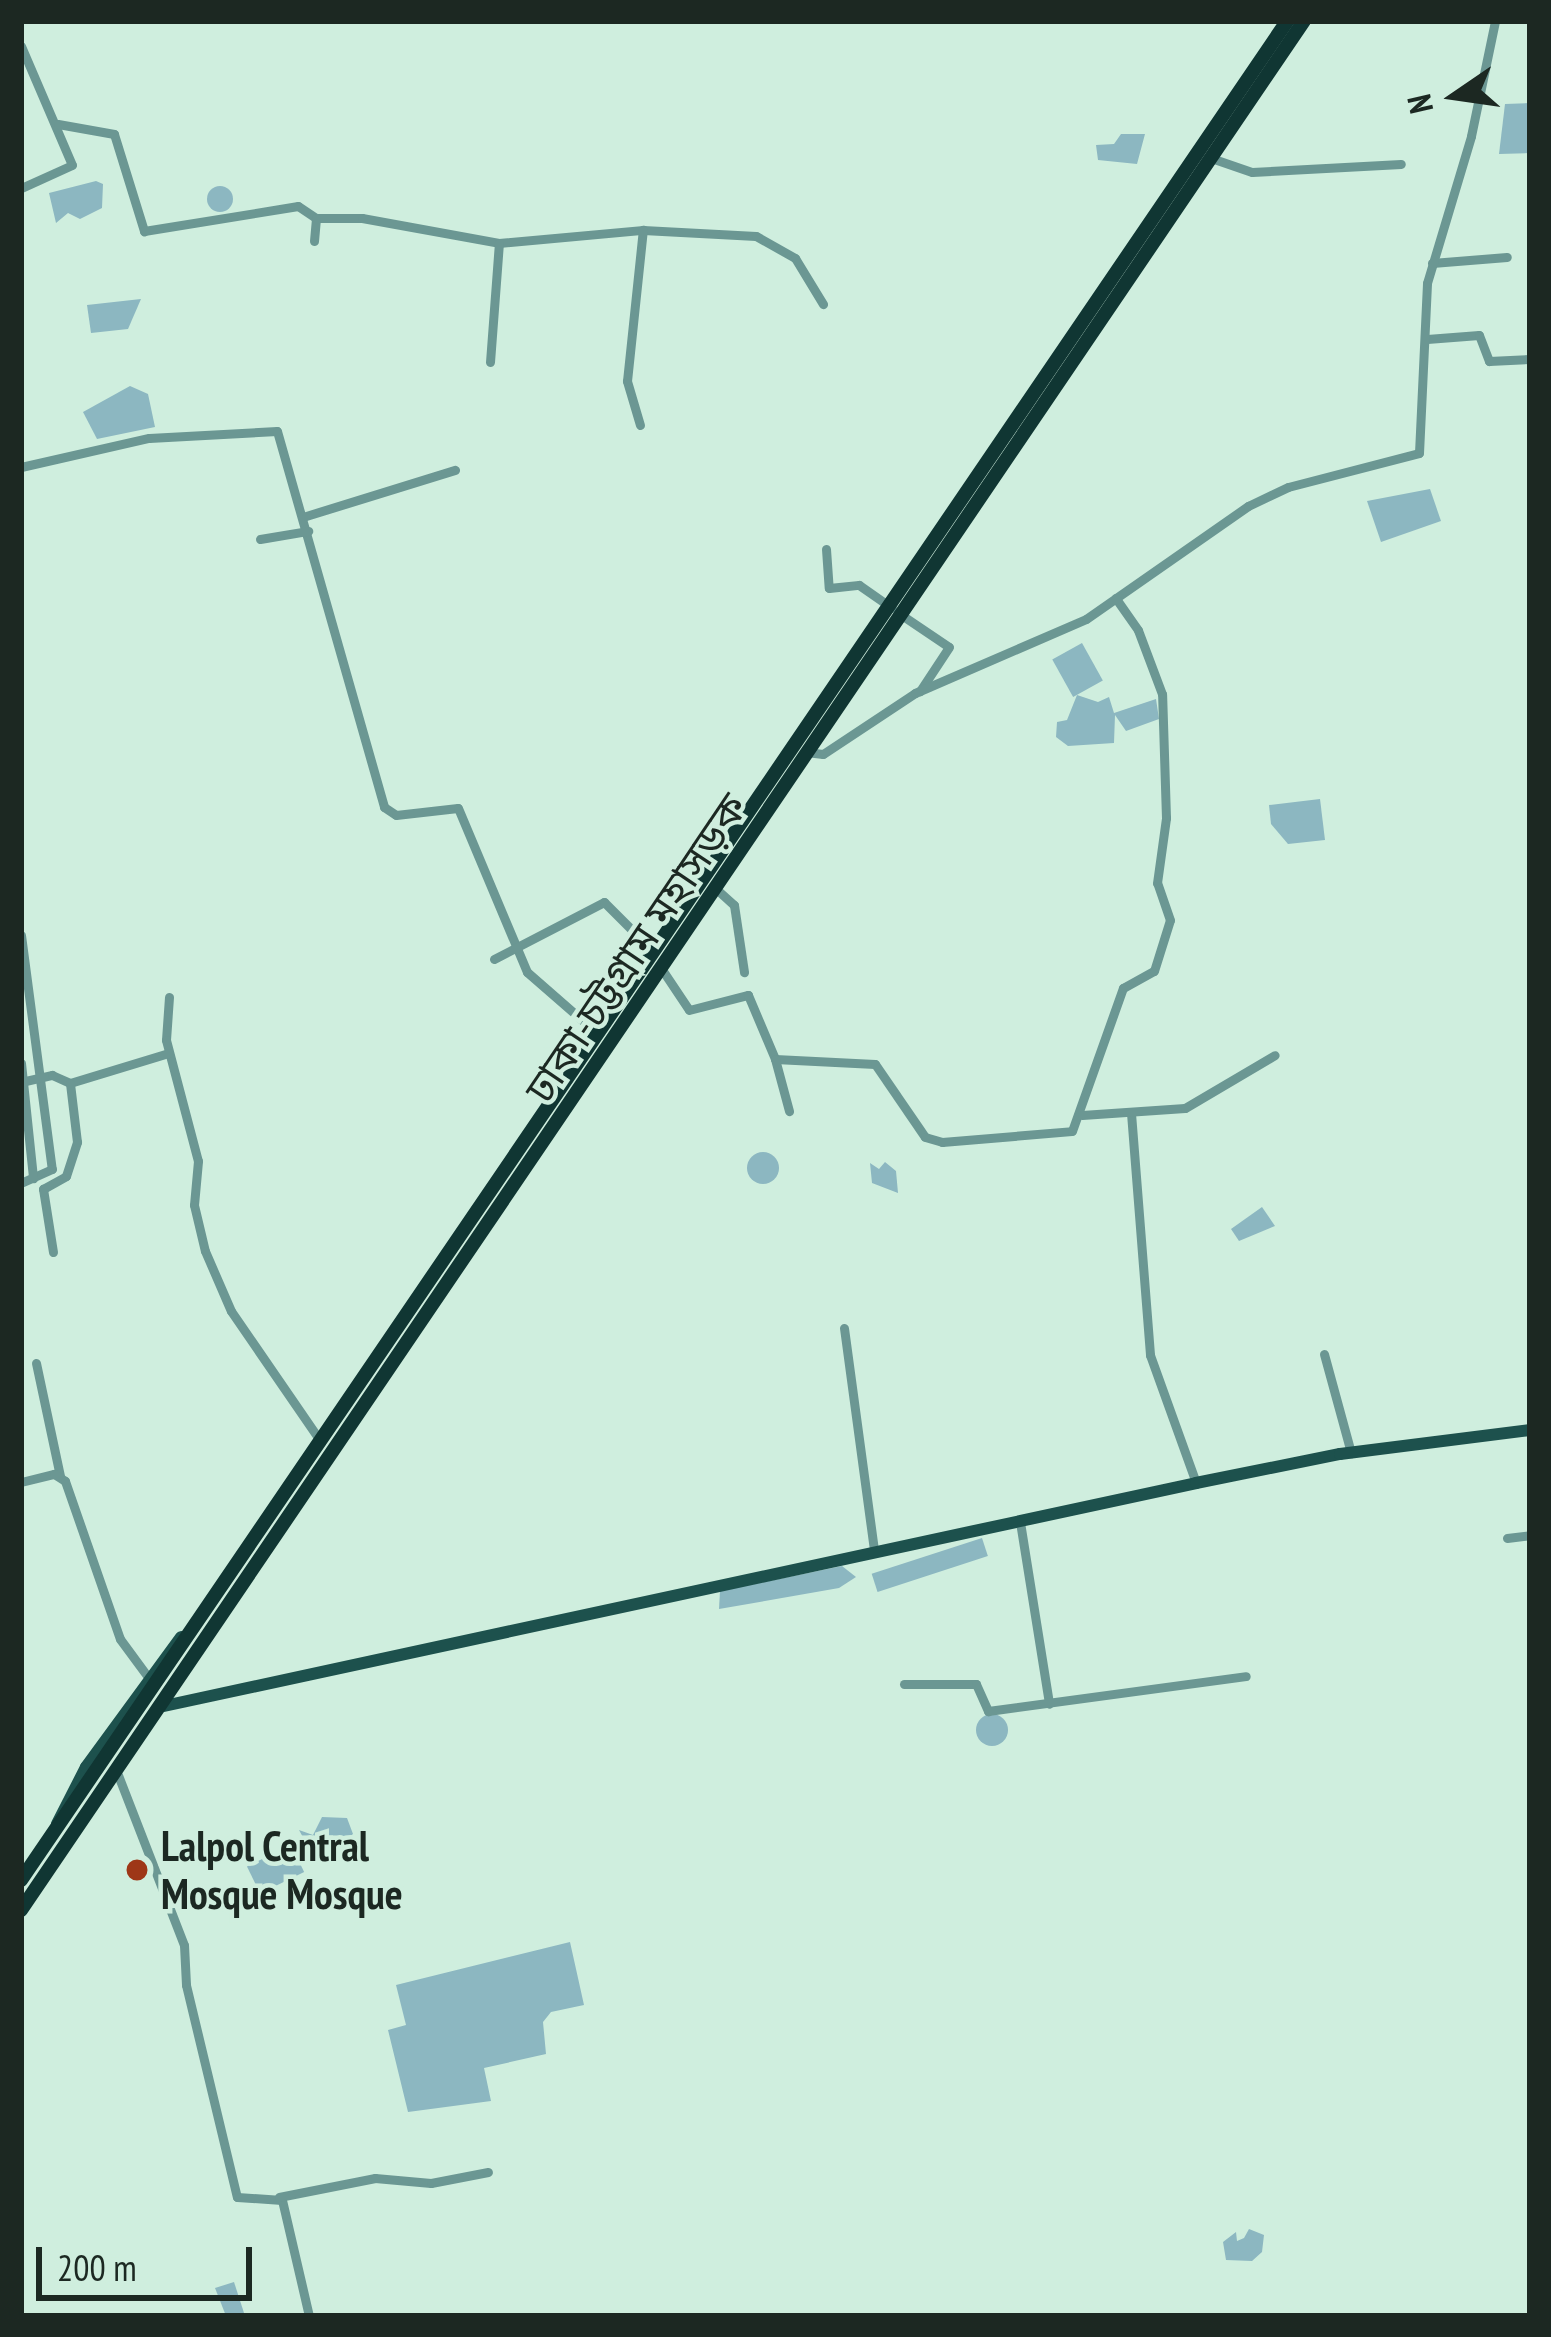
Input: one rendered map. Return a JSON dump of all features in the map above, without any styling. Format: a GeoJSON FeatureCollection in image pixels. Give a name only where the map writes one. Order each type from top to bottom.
{"type":"FeatureCollection","features":[{"type":"Feature","properties":{"kind":"highway","name":"ঢাকা-চট্টগ্রাম মহাসড়ক"},"geometry":{"type":"LineString","coordinates":[[21,1880],[62,1831],[515,1185],[1287,21]]}},
{"type":"Feature","properties":{"kind":"highway","name":"ঢাকা-চট্টগ্রাম মহাসড়ক"},"geometry":{"type":"LineString","coordinates":[[202,1629],[488,1194],[1304,21]]}},
{"type":"Feature","properties":{"kind":"highway"},"geometry":{"type":"LineString","coordinates":[[502,1174],[503,1186],[515,1185]]}},
{"type":"Feature","properties":{"kind":"highway"},"geometry":{"type":"LineString","coordinates":[[488,1194],[499,1192],[503,1202]]}},
{"type":"Feature","properties":{"kind":"highway","name":"ঢাকা-চট্টগ্রাম মহাসড়ক"},"geometry":{"type":"LineString","coordinates":[[21,1910],[62,1831]]}},
{"type":"Feature","properties":{"kind":"main road"},"geometry":{"type":"LineString","coordinates":[[164,1706],[1196,1483],[1351,1453],[1530,1430]]}},
{"type":"Feature","properties":{"kind":"main road"},"geometry":{"type":"LineString","coordinates":[[62,1831],[86,1767],[148,1677],[202,1629]]}},
{"type":"Feature","properties":{"kind":"main road"},"geometry":{"type":"LineString","coordinates":[[62,1831],[118,1775],[177,1687],[202,1629]]}},
{"type":"Feature","properties":{"kind":"main road"},"geometry":{"type":"LineString","coordinates":[[177,1687],[190,1700]]}},
{"type":"Feature","properties":{"kind":"street"},"geometry":{"type":"LineString","coordinates":[[806,752],[832,750],[920,691],[1069,628],[1247,506],[1288,487],[1419,453],[1432,262],[1472,136],[1495,21]]}},
{"type":"Feature","properties":{"kind":"street"},"geometry":{"type":"LineString","coordinates":[[21,46],[72,165],[21,188]]}},
{"type":"Feature","properties":{"kind":"street"},"geometry":{"type":"LineString","coordinates":[[58,124],[114,134],[144,231],[298,206],[316,218],[362,218],[499,243],[643,230],[771,239],[795,258],[824,304]]}},
{"type":"Feature","properties":{"kind":"street"},"geometry":{"type":"LineString","coordinates":[[1210,158],[1252,172],[1401,164]]}},
{"type":"Feature","properties":{"kind":"street"},"geometry":{"type":"LineString","coordinates":[[314,241],[316,218]]}},
{"type":"Feature","properties":{"kind":"street"},"geometry":{"type":"LineString","coordinates":[[640,425],[626,381],[643,230]]}},
{"type":"Feature","properties":{"kind":"street"},"geometry":{"type":"LineString","coordinates":[[490,362],[499,243]]}},
{"type":"Feature","properties":{"kind":"street"},"geometry":{"type":"LineString","coordinates":[[1432,262],[1507,257]]}},
{"type":"Feature","properties":{"kind":"street"},"geometry":{"type":"LineString","coordinates":[[1427,339],[1479,335],[1489,361],[1530,359]]}},
{"type":"Feature","properties":{"kind":"street"},"geometry":{"type":"LineString","coordinates":[[21,467],[149,438],[272,428],[289,452],[384,807],[396,815],[458,808],[527,972],[598,1034]]}},
{"type":"Feature","properties":{"kind":"street"},"geometry":{"type":"LineString","coordinates":[[306,516],[455,470]]}},
{"type":"Feature","properties":{"kind":"street"},"geometry":{"type":"LineString","coordinates":[[260,539],[308,531]]}},
{"type":"Feature","properties":{"kind":"street"},"geometry":{"type":"LineString","coordinates":[[826,549],[830,588],[859,585],[949,647],[920,691]]}},
{"type":"Feature","properties":{"kind":"street"},"geometry":{"type":"LineString","coordinates":[[775,1059],[875,1064],[925,1137],[942,1142],[1064,1135],[1082,1115],[1114,1006],[1123,988],[1154,971],[1170,920],[1157,883],[1166,818],[1162,694],[1138,630],[1115,598]]}},
{"type":"Feature","properties":{"kind":"street"},"geometry":{"type":"LineString","coordinates":[[714,887],[734,905],[744,972]]}},
{"type":"Feature","properties":{"kind":"street"},"geometry":{"type":"LineString","coordinates":[[494,959],[604,902],[654,952]]}},
{"type":"Feature","properties":{"kind":"street"},"geometry":{"type":"LineString","coordinates":[[21,934],[52,1168],[21,1184]]}},
{"type":"Feature","properties":{"kind":"street"},"geometry":{"type":"LineString","coordinates":[[661,968],[689,1010],[748,994],[775,1059],[789,1111]]}},
{"type":"Feature","properties":{"kind":"street"},"geometry":{"type":"LineString","coordinates":[[170,997],[170,1053],[198,1161],[194,1205],[212,1270],[321,1442]]}},
{"type":"Feature","properties":{"kind":"street"},"geometry":{"type":"LineString","coordinates":[[22,1081],[41,1077],[70,1083],[170,1053]]}},
{"type":"Feature","properties":{"kind":"street"},"geometry":{"type":"LineString","coordinates":[[1082,1115],[1185,1108],[1275,1055]]}},
{"type":"Feature","properties":{"kind":"street"},"geometry":{"type":"LineString","coordinates":[[21,1063],[34,1178]]}},
{"type":"Feature","properties":{"kind":"street"},"geometry":{"type":"LineString","coordinates":[[52,1252],[43,1189],[66,1176],[76,1142],[70,1083]]}},
{"type":"Feature","properties":{"kind":"street"},"geometry":{"type":"LineString","coordinates":[[1131,1113],[1150,1355],[1196,1483]]}},
{"type":"Feature","properties":{"kind":"street"},"geometry":{"type":"LineString","coordinates":[[844,1328],[874,1550]]}},
{"type":"Feature","properties":{"kind":"street"},"geometry":{"type":"LineString","coordinates":[[1324,1354],[1351,1453]]}},
{"type":"Feature","properties":{"kind":"street"},"geometry":{"type":"LineString","coordinates":[[37,1363],[60,1476],[120,1639],[148,1677]]}},
{"type":"Feature","properties":{"kind":"street"},"geometry":{"type":"LineString","coordinates":[[21,1482],[60,1476]]}},
{"type":"Feature","properties":{"kind":"street"},"geometry":{"type":"LineString","coordinates":[[1020,1522],[1049,1704]]}},
{"type":"Feature","properties":{"kind":"street"},"geometry":{"type":"LineString","coordinates":[[1507,1538],[1530,1535]]}},
{"type":"Feature","properties":{"kind":"street"},"geometry":{"type":"LineString","coordinates":[[904,1684],[976,1684],[988,1711],[1246,1676]]}},
{"type":"Feature","properties":{"kind":"street"},"geometry":{"type":"LineString","coordinates":[[118,1775],[184,1945],[185,1985],[237,2197],[279,2197],[375,2178],[431,2183],[488,2173]]}},
{"type":"Feature","properties":{"kind":"street"},"geometry":{"type":"LineString","coordinates":[[279,2197],[309,2316]]}},
{"type":"Feature","properties":{"kind":"water"},"geometry":{"type":"Polygon","coordinates":[[[1530,103],[1530,153],[1499,154],[1505,104],[1530,103]]]}},
{"type":"Feature","properties":{"kind":"water"},"geometry":{"type":"Polygon","coordinates":[[[1121,134],[1145,134],[1137,164],[1098,160],[1096,145],[1114,144],[1121,134]]]}},
{"type":"Feature","properties":{"kind":"water"},"geometry":{"type":"Polygon","coordinates":[[[96,181],[103,184],[102,208],[80,219],[68,213],[56,223],[49,193],[96,181]]]}},
{"type":"Feature","properties":{"kind":"water"},"geometry":{"type":"Polygon","coordinates":[[[220,186],[233,199],[220,212],[207,199],[220,186]]]}},
{"type":"Feature","properties":{"kind":"water"},"geometry":{"type":"Polygon","coordinates":[[[141,299],[128,329],[91,333],[87,305],[141,299]]]}},
{"type":"Feature","properties":{"kind":"water"},"geometry":{"type":"Polygon","coordinates":[[[130,386],[148,394],[155,427],[97,439],[83,412],[130,386]]]}},
{"type":"Feature","properties":{"kind":"water"},"geometry":{"type":"Polygon","coordinates":[[[1430,489],[1441,521],[1381,542],[1367,501],[1430,489]]]}},
{"type":"Feature","properties":{"kind":"water"},"geometry":{"type":"Polygon","coordinates":[[[1082,643],[1103,681],[1073,697],[1052,659],[1082,643]]]}},
{"type":"Feature","properties":{"kind":"water"},"geometry":{"type":"Polygon","coordinates":[[[1077,695],[1098,702],[1109,697],[1114,713],[1156,699],[1159,719],[1126,731],[1115,715],[1114,743],[1068,746],[1056,737],[1057,722],[1067,720],[1077,695]]]}},
{"type":"Feature","properties":{"kind":"water"},"geometry":{"type":"Polygon","coordinates":[[[1320,799],[1325,840],[1288,844],[1271,824],[1269,805],[1320,799]]]}},
{"type":"Feature","properties":{"kind":"water"},"geometry":{"type":"Polygon","coordinates":[[[763,1152],[774,1157],[779,1168],[774,1179],[763,1184],[752,1179],[747,1168],[752,1157],[763,1152]]]}},
{"type":"Feature","properties":{"kind":"water"},"geometry":{"type":"Polygon","coordinates":[[[885,1162],[896,1171],[898,1193],[872,1183],[870,1163],[879,1169],[885,1162]]]}},
{"type":"Feature","properties":{"kind":"water"},"geometry":{"type":"Polygon","coordinates":[[[1262,1207],[1275,1226],[1239,1241],[1231,1229],[1262,1207]]]}},
{"type":"Feature","properties":{"kind":"water"},"geometry":{"type":"Polygon","coordinates":[[[982,1538],[988,1556],[878,1592],[872,1574],[982,1538]]]}},
{"type":"Feature","properties":{"kind":"water"},"geometry":{"type":"Polygon","coordinates":[[[842,1566],[856,1577],[839,1588],[719,1609],[720,1591],[842,1566]]]}},
{"type":"Feature","properties":{"kind":"water"},"geometry":{"type":"Polygon","coordinates":[[[992,1714],[1004,1718],[1008,1730],[1004,1742],[992,1746],[980,1742],[976,1730],[980,1718],[992,1714]]]}},
{"type":"Feature","properties":{"kind":"water"},"geometry":{"type":"Polygon","coordinates":[[[322,1817],[347,1818],[353,1834],[317,1863],[299,1830],[313,1835],[322,1817]]]}},
{"type":"Feature","properties":{"kind":"water"},"geometry":{"type":"Polygon","coordinates":[[[291,1845],[304,1872],[260,1893],[247,1866],[291,1845]]]}},
{"type":"Feature","properties":{"kind":"water"},"geometry":{"type":"Polygon","coordinates":[[[570,1942],[584,2005],[551,2012],[543,2022],[546,2054],[484,2068],[491,2101],[408,2112],[388,2030],[406,2025],[396,1985],[570,1942]]]}},
{"type":"Feature","properties":{"kind":"water"},"geometry":{"type":"Polygon","coordinates":[[[1249,2229],[1264,2235],[1262,2252],[1252,2261],[1226,2260],[1223,2242],[1236,2232],[1237,2241],[1244,2238],[1249,2229]]]}},
{"type":"Feature","properties":{"kind":"water"},"geometry":{"type":"Polygon","coordinates":[[[234,2282],[245,2316],[226,2316],[215,2288],[234,2282]]]}},
{"type":"Feature","properties":{"kind":"place","name":"Lalpol Central Mosque Mosque"},"geometry":{"type":"Point","coordinates":[137,1870]}}]}
